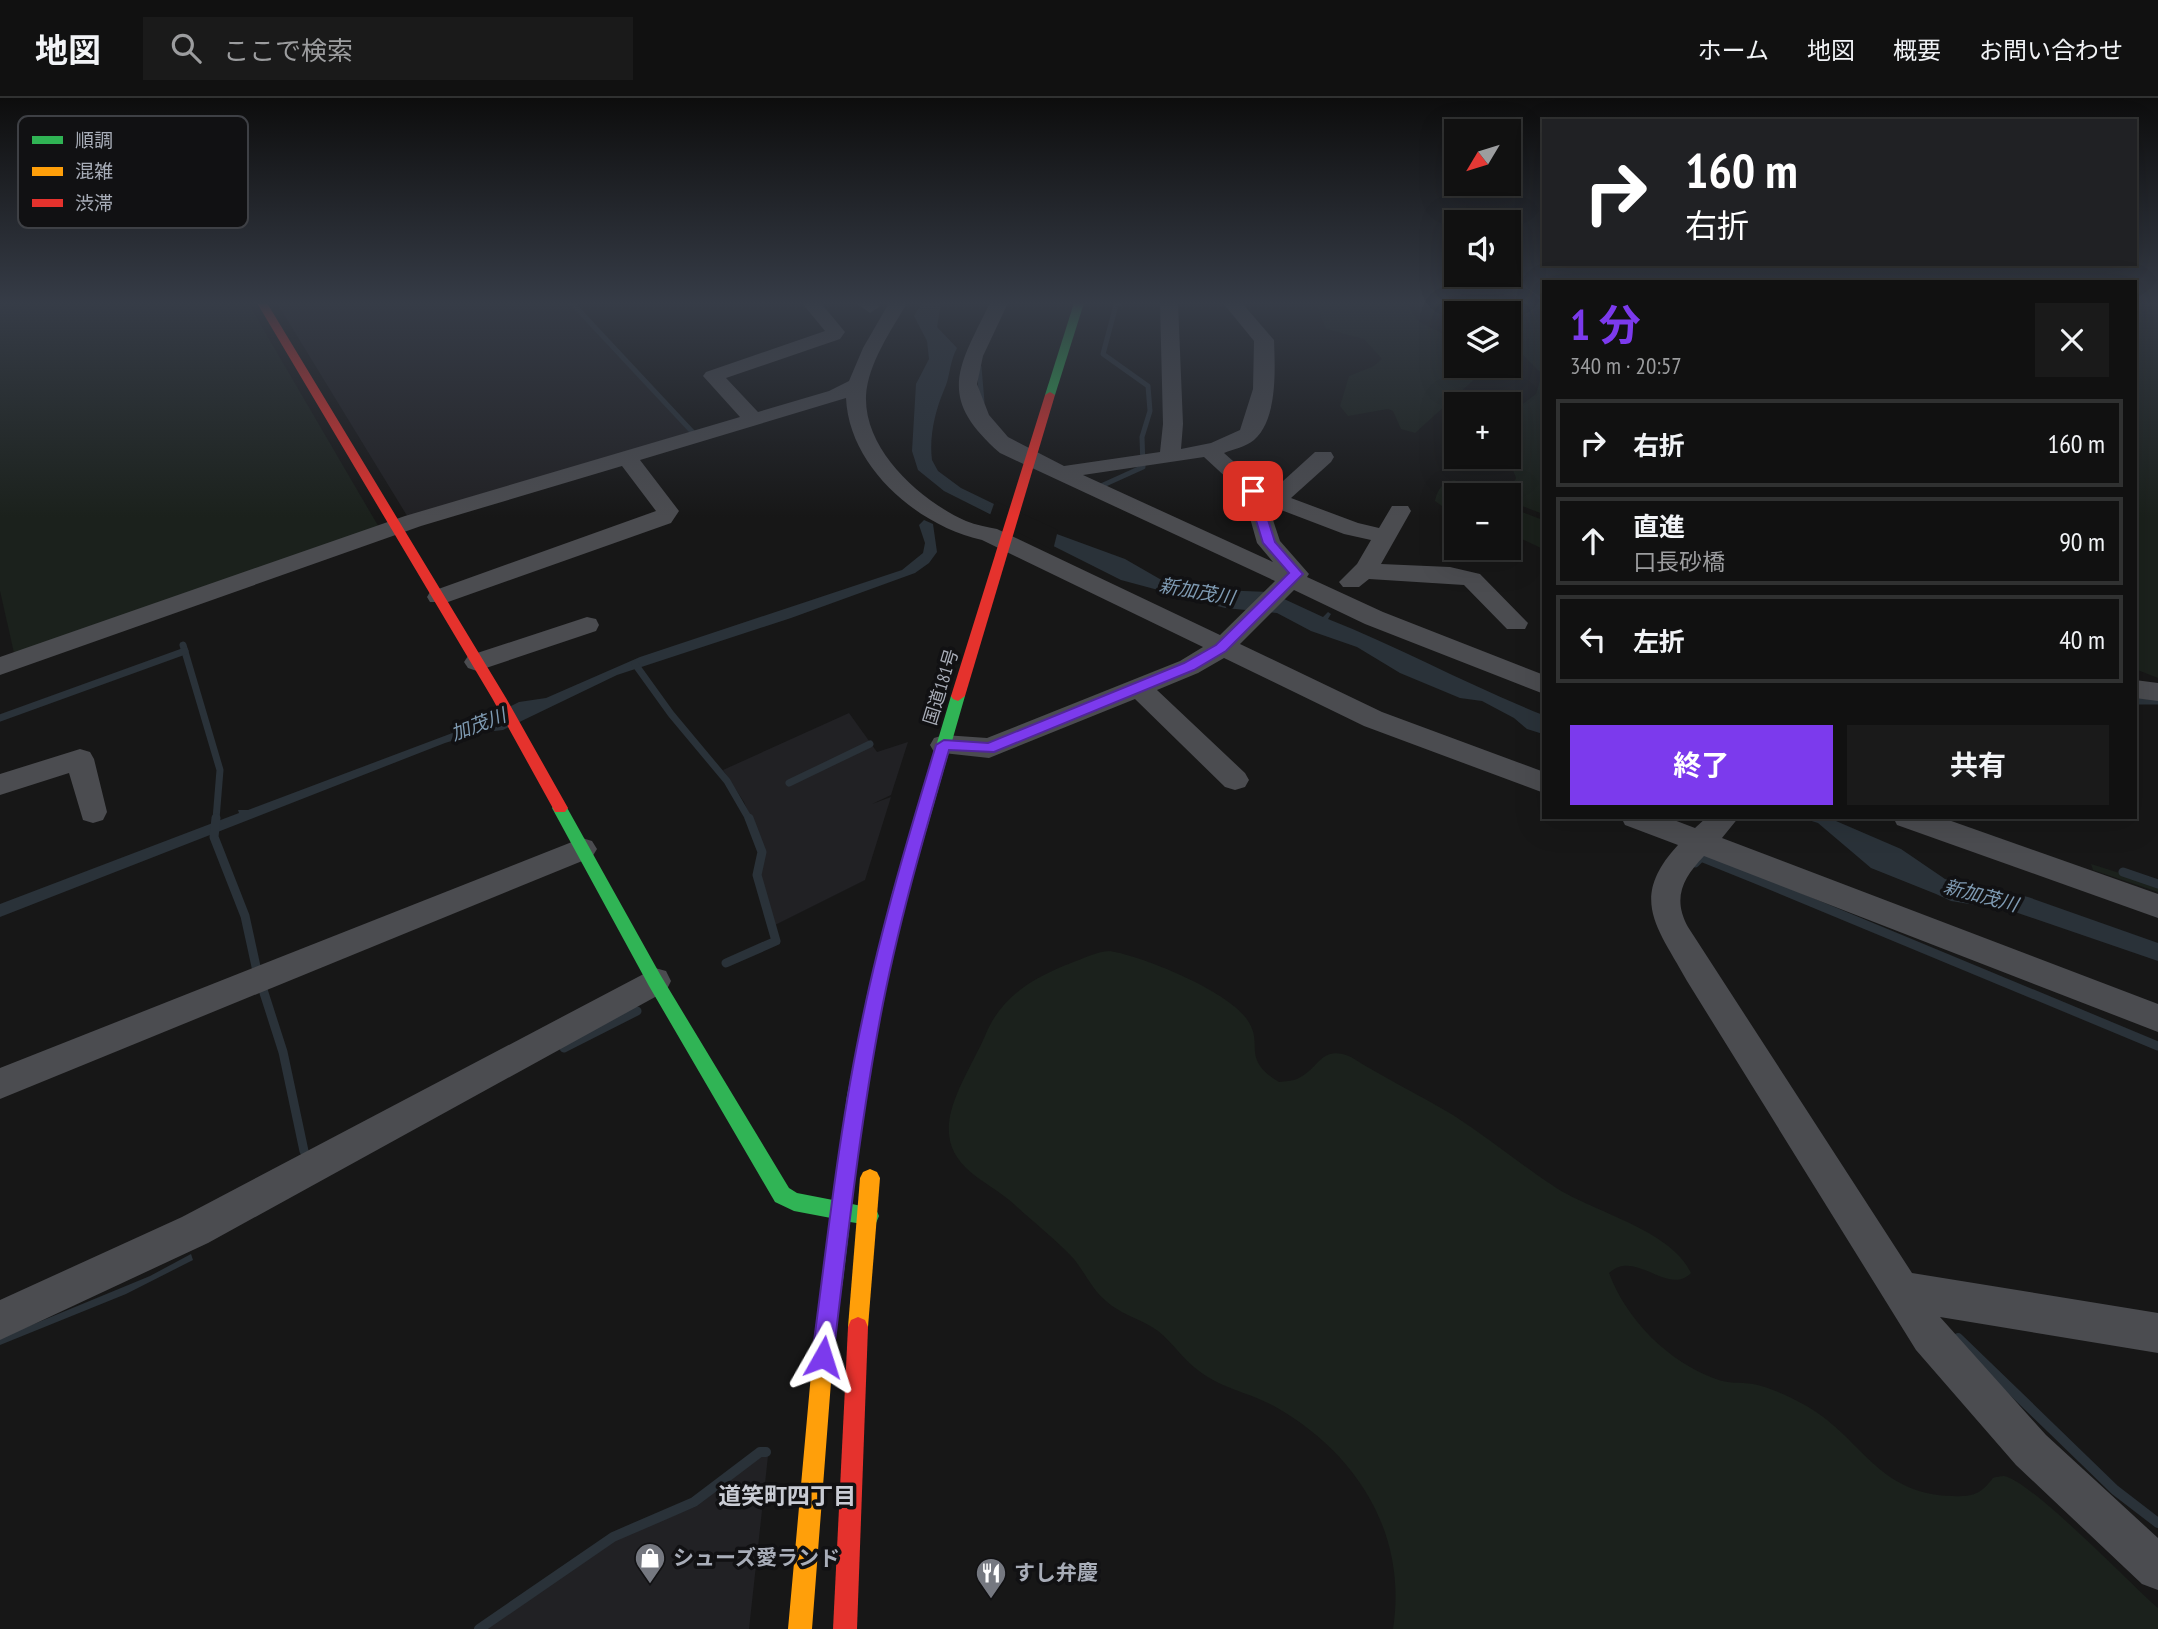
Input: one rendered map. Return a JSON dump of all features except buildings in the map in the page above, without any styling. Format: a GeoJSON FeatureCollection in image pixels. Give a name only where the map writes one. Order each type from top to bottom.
{"type":"FeatureCollection","features":[{"type":"Feature","properties":{"kind":"main road"},"geometry":{"type":"LineString","coordinates":[[305,374],[477,662],[655,981],[782,1195],[794,1202],[869,1216]]}},
{"type":"Feature","properties":{"kind":"main road","name":"国道181号"},"geometry":{"type":"LineString","coordinates":[[800,1629],[825,1330],[844,1212],[855,1108],[872,1015],[907,869],[961,746],[1019,545],[1047,467],[1065,374]]}},
{"type":"Feature","properties":{"kind":"main road"},"geometry":{"type":"LineString","coordinates":[[845,1629],[858,1331],[869,1216],[871,1160]]}},
{"type":"Feature","properties":{"kind":"street"},"geometry":{"type":"LineString","coordinates":[[718,374],[713,376],[754,419]]}},
{"type":"Feature","properties":{"kind":"street"},"geometry":{"type":"LineString","coordinates":[[862,374],[858,385],[857,415],[873,452],[913,497],[959,527],[1019,545],[1373,719],[1542,782]]}},
{"type":"Feature","properties":{"kind":"street"},"geometry":{"type":"LineString","coordinates":[[968,374],[978,415],[994,437],[1008,448],[1291,580],[1457,653],[1542,684]]}},
{"type":"Feature","properties":{"kind":"street"},"geometry":{"type":"LineString","coordinates":[[1170,456],[1171,374]]}},
{"type":"Feature","properties":{"kind":"street"},"geometry":{"type":"LineString","coordinates":[[1047,467],[1170,456],[1233,442],[1249,434],[1254,424],[1265,374]]}},
{"type":"Feature","properties":{"kind":"street"},"geometry":{"type":"LineString","coordinates":[[0,666],[398,527],[858,385]]}},
{"type":"Feature","properties":{"kind":"street"},"geometry":{"type":"LineString","coordinates":[[1207,449],[1253,491],[1277,498],[1352,530],[1385,536]]}},
{"type":"Feature","properties":{"kind":"street"},"geometry":{"type":"LineString","coordinates":[[439,597],[663,518],[668,511],[626,456]]}},
{"type":"Feature","properties":{"kind":"street"},"geometry":{"type":"LineString","coordinates":[[1277,498],[1323,457]]}},
{"type":"Feature","properties":{"kind":"street"},"geometry":{"type":"LineString","coordinates":[[1253,491],[1269,543],[1291,580],[1340,591],[1363,571],[1400,511]]}},
{"type":"Feature","properties":{"kind":"street"},"geometry":{"type":"LineString","coordinates":[[1363,571],[1450,574],[1472,579],[1516,623]]}},
{"type":"Feature","properties":{"kind":"street"},"geometry":{"type":"LineString","coordinates":[[961,746],[989,748],[1189,667],[1224,645],[1291,580]]}},
{"type":"Feature","properties":{"kind":"street"},"geometry":{"type":"LineString","coordinates":[[477,662],[587,625]]}},
{"type":"Feature","properties":{"kind":"street"},"geometry":{"type":"LineString","coordinates":[[1138,687],[1235,780]]}},
{"type":"Feature","properties":{"kind":"street"},"geometry":{"type":"LineString","coordinates":[[2137,689],[2158,692]]}},
{"type":"Feature","properties":{"kind":"street"},"geometry":{"type":"LineString","coordinates":[[0,785],[80,759],[93,812]]}},
{"type":"Feature","properties":{"kind":"street"},"geometry":{"type":"LineString","coordinates":[[1645,819],[1711,832],[2158,1018]]}},
{"type":"Feature","properties":{"kind":"street"},"geometry":{"type":"LineString","coordinates":[[1913,819],[2158,906]]}},
{"type":"Feature","properties":{"kind":"street"},"geometry":{"type":"LineString","coordinates":[[1711,832],[1667,882],[1663,896],[1667,915],[1698,972],[1930,1336],[2016,1435],[2065,1484],[2158,1568]]}},
{"type":"Feature","properties":{"kind":"street"},"geometry":{"type":"LineString","coordinates":[[0,1084],[582,849]]}},
{"type":"Feature","properties":{"kind":"street"},"geometry":{"type":"LineString","coordinates":[[0,1320],[195,1230],[655,981]]}},
{"type":"Feature","properties":{"kind":"street"},"geometry":{"type":"LineString","coordinates":[[1902,1291],[2158,1333]]}},
{"type":"Feature","properties":{"kind":"shaded area"},"geometry":{"type":"Polygon","coordinates":[[[0,374],[290,374],[380,529],[14,653],[0,591],[0,374]]]}},
{"type":"Feature","properties":{"kind":"shaded area"},"geometry":{"type":"Polygon","coordinates":[[[321,374],[636,374],[690,432],[409,519],[321,374]]]}},
{"type":"Feature","properties":{"kind":"shaded area"},"geometry":{"type":"Polygon","coordinates":[[[1353,374],[1444,374],[1444,378],[1476,378],[1460,392],[1444,392],[1444,407],[1415,433],[1401,429],[1393,411],[1388,409],[1348,416],[1340,406],[1349,376],[1353,374]]]}},
{"type":"Feature","properties":{"kind":"shaded area"},"geometry":{"type":"Polygon","coordinates":[[[1542,374],[1542,514],[1521,506],[1521,483],[1512,483],[1516,478],[1513,469],[1521,469],[1521,405],[1536,394],[1542,374]]]}},
{"type":"Feature","properties":{"kind":"shaded area"},"geometry":{"type":"Polygon","coordinates":[[[2137,374],[2158,374],[2158,678],[2137,670],[2137,374]]]}},
{"type":"Feature","properties":{"kind":"shaded area"},"geometry":{"type":"Polygon","coordinates":[[[1444,485],[1444,508],[1435,501],[1444,485]]]}},
{"type":"Feature","properties":{"kind":"shaded area"},"geometry":{"type":"Polygon","coordinates":[[[1521,512],[1542,520],[1542,549],[1521,539],[1521,512]]]}},
{"type":"Feature","properties":{"kind":"shaded area"},"geometry":{"type":"Polygon","coordinates":[[[849,713],[877,752],[908,742],[891,795],[872,804],[891,797],[865,880],[775,925],[759,875],[765,851],[744,802],[723,770],[849,713]]]}},
{"type":"Feature","properties":{"kind":"shaded area"},"geometry":{"type":"Polygon","coordinates":[[[2091,864],[2158,885],[2158,892],[2093,870],[2091,864]]]}},
{"type":"Feature","properties":{"kind":"shaded area"},"geometry":{"type":"Polygon","coordinates":[[[1110,951],[1163,967],[1203,986],[1236,1007],[1252,1027],[1256,1058],[1260,1066],[1279,1082],[1305,1075],[1326,1056],[1341,1054],[1351,1057],[1453,1115],[1558,1189],[1650,1234],[1681,1258],[1691,1273],[1682,1279],[1672,1280],[1630,1266],[1619,1267],[1609,1273],[1626,1307],[1638,1322],[1651,1337],[1681,1362],[1716,1379],[1759,1385],[1803,1404],[1840,1431],[1887,1475],[1905,1486],[1927,1493],[1960,1496],[1976,1493],[1995,1477],[2004,1476],[2018,1482],[2058,1514],[2158,1608],[2158,1629],[1393,1629],[1396,1594],[1392,1560],[1384,1528],[1352,1471],[1303,1425],[1274,1406],[1223,1385],[1204,1374],[1158,1331],[1111,1305],[1101,1296],[1074,1259],[1053,1238],[1006,1197],[965,1167],[952,1147],[949,1122],[956,1097],[1000,1010],[1020,990],[1044,975],[1090,956],[1110,951]]]}},
{"type":"Feature","properties":{"kind":"shaded area","name":"シューズ愛ランド"},"geometry":{"type":"Polygon","coordinates":[[[760,1455],[768,1456],[749,1629],[483,1629],[611,1541],[697,1506],[760,1455]]]}},
{"type":"Feature","properties":{"kind":"water","name":"新加茂川"},"geometry":{"type":"Polygon","coordinates":[[[921,374],[948,374],[935,415],[932,460],[938,471],[961,488],[1054,533],[1125,559],[1165,582],[1194,589],[1269,592],[1323,617],[1328,612],[1331,614],[1328,619],[1542,715],[1542,734],[1527,729],[1514,718],[1482,701],[1460,698],[1400,673],[1357,647],[1311,631],[1277,613],[1225,608],[1121,580],[944,491],[918,470],[912,451],[916,384],[921,374]]]}},
{"type":"Feature","properties":{"kind":"water","name":"加茂川"},"geometry":{"type":"Polygon","coordinates":[[[924,520],[933,524],[937,552],[929,563],[915,573],[791,618],[617,675],[503,730],[477,733],[445,743],[0,917],[0,904],[239,813],[238,810],[248,810],[471,726],[519,702],[546,698],[640,657],[902,570],[923,553],[925,543],[919,525],[924,520]]]}},
{"type":"Feature","properties":{"kind":"water","name":"新加茂川"},"geometry":{"type":"Polygon","coordinates":[[[1805,819],[1836,821],[1901,849],[1945,879],[2028,897],[2158,943],[2158,961],[2012,911],[1951,901],[1871,868],[1818,823],[1805,819]]]}},
{"type":"Feature","properties":{"kind":"water"},"geometry":{"type":"Polygon","coordinates":[[[191,1254],[193,1260],[126,1294],[0,1345],[0,1338],[150,1276],[191,1254]]]}},
{"type":"Feature","properties":{"kind":"pier"},"geometry":{"type":"Polygon","coordinates":[[[995,501],[1058,530],[1053,550],[989,518],[995,501]]]}},
{"type":"Feature","properties":{"kind":"waterway"},"geometry":{"type":"LineString","coordinates":[[639,374],[699,439]]}},
{"type":"Feature","properties":{"kind":"waterway"},"geometry":{"type":"LineString","coordinates":[[980,374],[982,402]]}},
{"type":"Feature","properties":{"kind":"waterway"},"geometry":{"type":"LineString","coordinates":[[1101,486],[1143,467],[1142,437],[1150,411],[1148,386],[1132,374]]}},
{"type":"Feature","properties":{"kind":"waterway"},"geometry":{"type":"LineString","coordinates":[[183,645],[185,651]]}},
{"type":"Feature","properties":{"kind":"waterway"},"geometry":{"type":"LineString","coordinates":[[0,718],[185,651]]}},
{"type":"Feature","properties":{"kind":"waterway"},"geometry":{"type":"LineString","coordinates":[[185,651],[220,770],[216,819]]}},
{"type":"Feature","properties":{"kind":"waterway"},"geometry":{"type":"LineString","coordinates":[[635,664],[671,714],[727,781],[749,819]]}},
{"type":"Feature","properties":{"kind":"waterway"},"geometry":{"type":"LineString","coordinates":[[2137,701],[2158,701]]}},
{"type":"Feature","properties":{"kind":"waterway"},"geometry":{"type":"LineString","coordinates":[[789,783],[870,744]]}},
{"type":"Feature","properties":{"kind":"waterway"},"geometry":{"type":"LineString","coordinates":[[216,818],[214,837],[245,916],[257,971],[283,1052],[304,1151]]}},
{"type":"Feature","properties":{"kind":"waterway"},"geometry":{"type":"LineString","coordinates":[[726,963],[776,941],[757,875],[762,852],[749,818]]}},
{"type":"Feature","properties":{"kind":"waterway"},"geometry":{"type":"LineString","coordinates":[[1695,863],[1701,857],[2158,1046]]}},
{"type":"Feature","properties":{"kind":"waterway"},"geometry":{"type":"LineString","coordinates":[[2123,872],[2158,884]]}},
{"type":"Feature","properties":{"kind":"waterway"},"geometry":{"type":"LineString","coordinates":[[564,1048],[637,1011]]}},
{"type":"Feature","properties":{"kind":"waterway"},"geometry":{"type":"LineString","coordinates":[[1958,1338],[2115,1490],[2158,1523]]}},
{"type":"Feature","properties":{"kind":"waterway"},"geometry":{"type":"LineString","coordinates":[[479,1629],[613,1537],[694,1502],[760,1452],[766,1452]]}},
{"type":"Feature","properties":{"kind":"traffic: fast"},"geometry":{"type":"LineString","coordinates":[[1050,395],[1056,374]]}},
{"type":"Feature","properties":{"kind":"traffic: fast"},"geometry":{"type":"LineString","coordinates":[[833,1280],[856,1096],[875,995],[900,894],[958,696]]}},
{"type":"Feature","properties":{"kind":"traffic: fast"},"geometry":{"type":"LineString","coordinates":[[560,808],[655,981],[782,1195],[794,1202],[869,1216]]}},
{"type":"Feature","properties":{"kind":"traffic: slow"},"geometry":{"type":"LineString","coordinates":[[858,1327],[870,1178]]}},
{"type":"Feature","properties":{"kind":"traffic: slow"},"geometry":{"type":"LineString","coordinates":[[800,1629],[825,1330],[833,1280]]}},
{"type":"Feature","properties":{"kind":"traffic: jam"},"geometry":{"type":"LineString","coordinates":[[305,374],[499,698],[560,808]]}},
{"type":"Feature","properties":{"kind":"traffic: jam"},"geometry":{"type":"LineString","coordinates":[[958,696],[1050,395]]}},
{"type":"Feature","properties":{"kind":"traffic: jam"},"geometry":{"type":"LineString","coordinates":[[845,1629],[858,1327]]}},
{"type":"Feature","properties":{"kind":"place","name":"シューズ愛ランド"},"geometry":{"type":"Point","coordinates":[650,1585]}},
{"type":"Feature","properties":{"kind":"place","name":"すし弁慶"},"geometry":{"type":"Point","coordinates":[991,1600]}},
{"type":"Feature","properties":{"kind":"district","name":"道笑町四丁目"},"geometry":{"type":"Point","coordinates":[787,1496]}},
{"type":"Feature","properties":{"kind":"route"},"geometry":{"type":"LineString","coordinates":[[823,1357],[844,1212],[856,1096],[872,1015],[907,869],[944,745],[989,748],[1189,667],[1221,648],[1297,574],[1269,543],[1258,498],[1253,491]]}}]}
